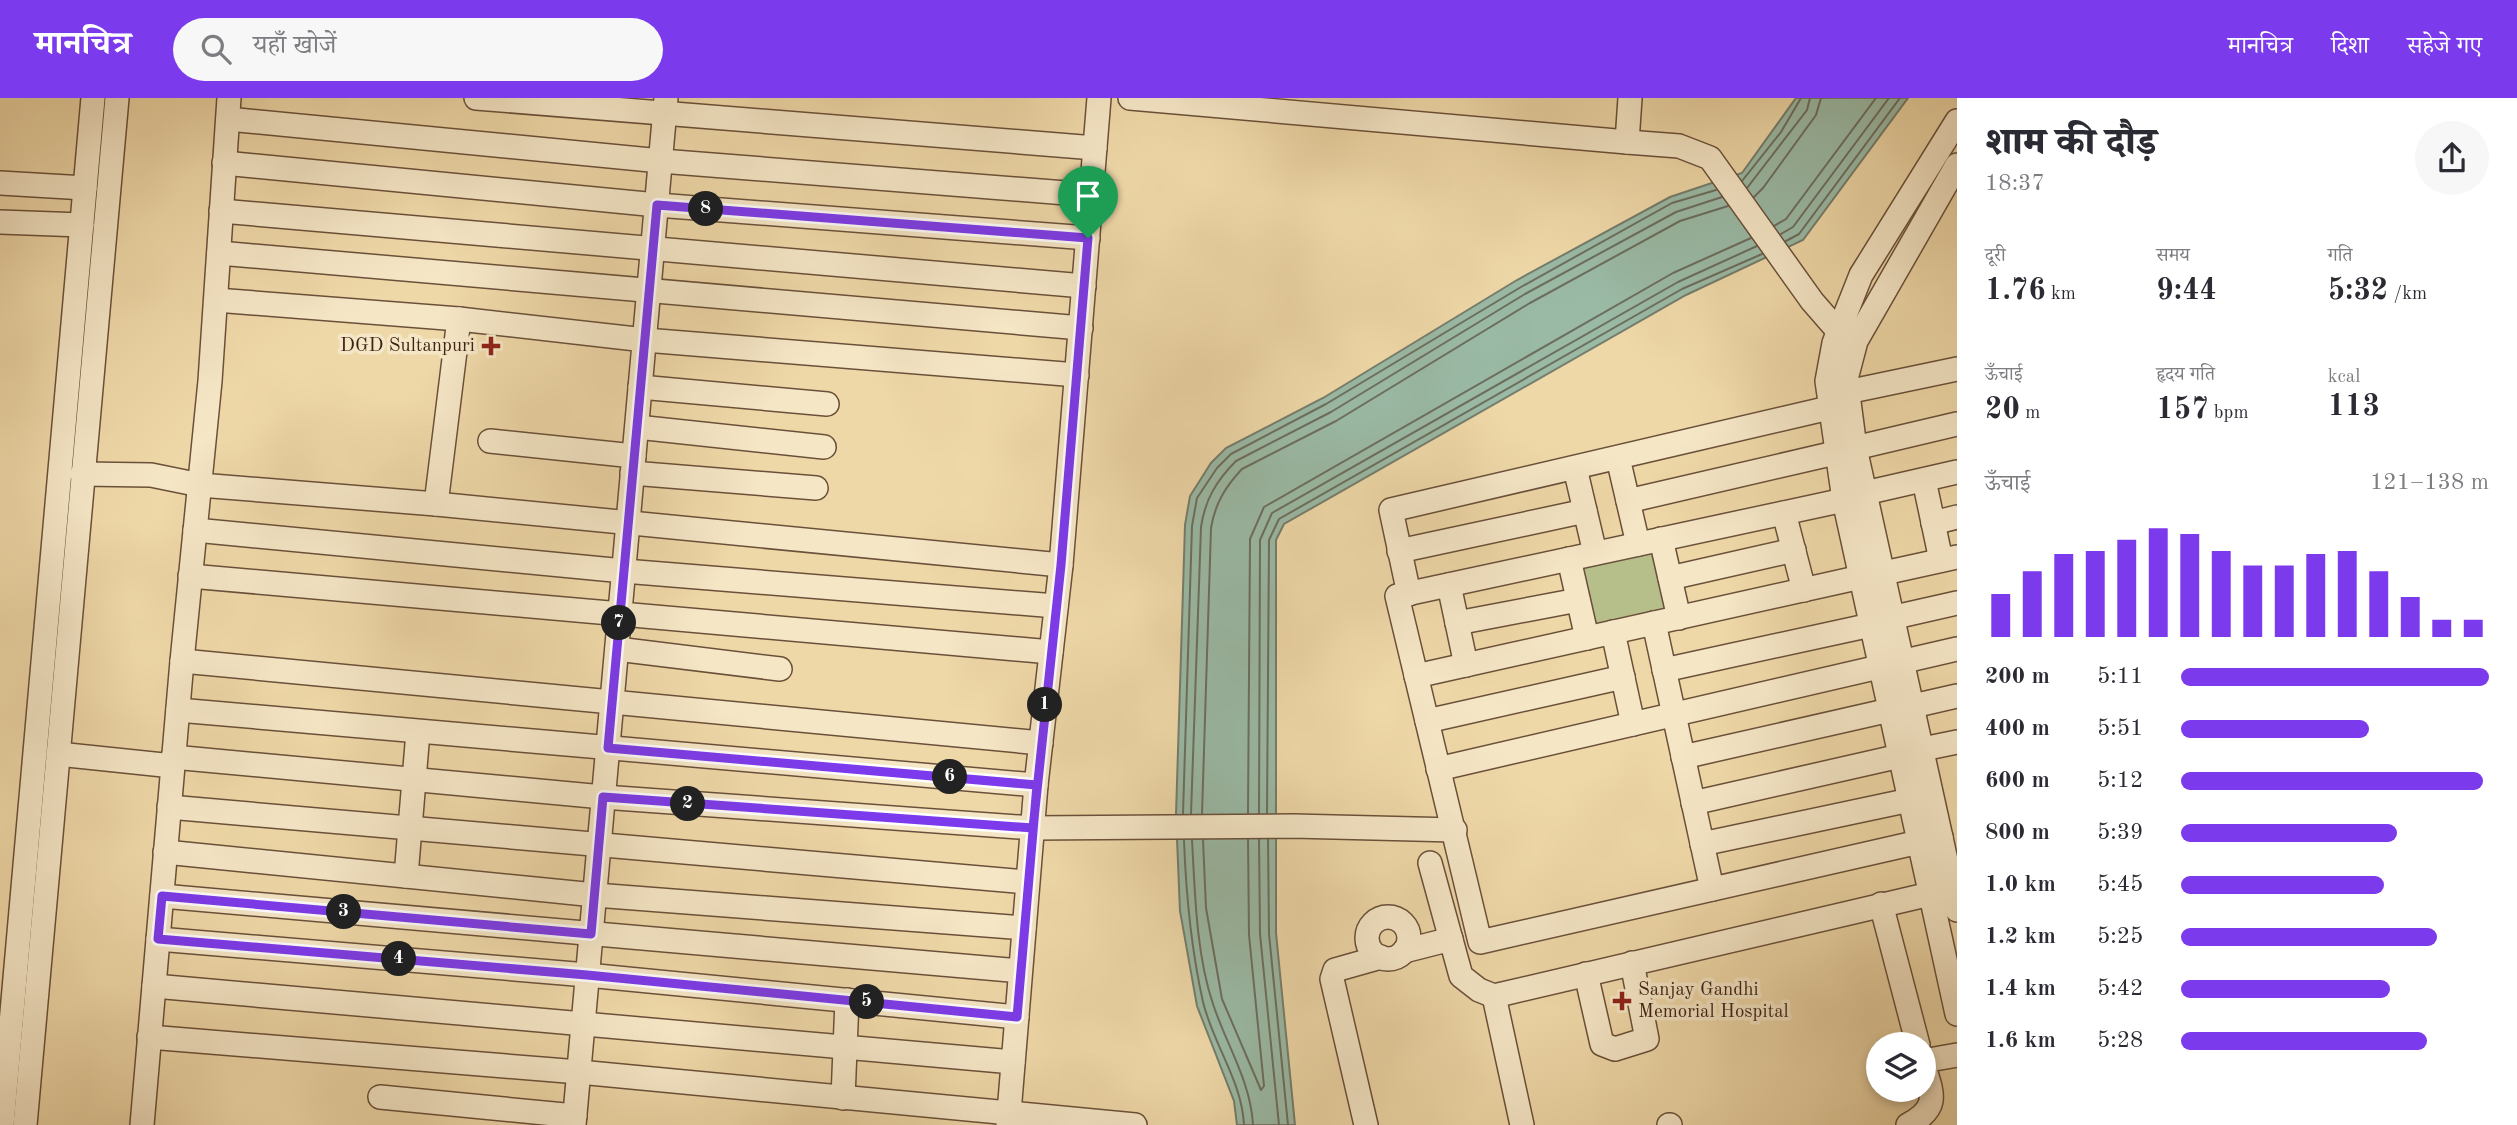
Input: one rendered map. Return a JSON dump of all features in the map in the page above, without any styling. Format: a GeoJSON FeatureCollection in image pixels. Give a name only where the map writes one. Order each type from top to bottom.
{"type":"FeatureCollection","features":[{"type":"Feature","properties":{"kind":"street"},"geometry":{"type":"LineString","coordinates":[[25,1125],[16,1015],[93,98]]}},
{"type":"Feature","properties":{"kind":"street"},"geometry":{"type":"LineString","coordinates":[[2,1125],[16,1015],[58,754],[117,98]]}},
{"type":"Feature","properties":{"kind":"street"},"geometry":{"type":"LineString","coordinates":[[476,98],[665,106],[1095,148]]}},
{"type":"Feature","properties":{"kind":"street"},"geometry":{"type":"LineString","coordinates":[[1009,1120],[1027,882],[1061,565],[1099,98]]}},
{"type":"Feature","properties":{"kind":"street"},"geometry":{"type":"LineString","coordinates":[[1129,98],[1190,101],[1679,146],[1710,158],[1797,282],[1847,337]]}},
{"type":"Feature","properties":{"kind":"street"},"geometry":{"type":"LineString","coordinates":[[1627,142],[1630,98]]}},
{"type":"Feature","properties":{"kind":"street"},"geometry":{"type":"LineString","coordinates":[[380,1097],[574,1120],[665,106]]}},
{"type":"Feature","properties":{"kind":"street"},"geometry":{"type":"LineString","coordinates":[[142,1125],[216,300],[228,109],[661,161],[1091,195]]}},
{"type":"Feature","properties":{"kind":"street"},"geometry":{"type":"LineString","coordinates":[[1845,451],[1847,337],[1861,275],[1957,121]]}},
{"type":"Feature","properties":{"kind":"street"},"geometry":{"type":"LineString","coordinates":[[224,163],[657,205],[1088,238]]}},
{"type":"Feature","properties":{"kind":"street"},"geometry":{"type":"LineString","coordinates":[[1920,809],[1923,750],[1895,617],[1884,573],[1855,496],[1845,451],[1829,408],[1827,380],[1847,337],[1957,165]]}},
{"type":"Feature","properties":{"kind":"street"},"geometry":{"type":"LineString","coordinates":[[0,183],[85,188]]}},
{"type":"Feature","properties":{"kind":"street"},"geometry":{"type":"LineString","coordinates":[[221,211],[1084,286]]}},
{"type":"Feature","properties":{"kind":"street"},"geometry":{"type":"LineString","coordinates":[[0,222],[82,225]]}},
{"type":"Feature","properties":{"kind":"street"},"geometry":{"type":"LineString","coordinates":[[219,253],[1081,328]]}},
{"type":"Feature","properties":{"kind":"street"},"geometry":{"type":"LineString","coordinates":[[216,300],[459,318],[645,340],[1077,375]]}},
{"type":"Feature","properties":{"kind":"street"},"geometry":{"type":"LineString","coordinates":[[436,504],[459,318]]}},
{"type":"Feature","properties":{"kind":"street"},"geometry":{"type":"LineString","coordinates":[[1847,392],[1957,369]]}},
{"type":"Feature","properties":{"kind":"street"},"geometry":{"type":"LineString","coordinates":[[640,387],[827,404]]}},
{"type":"Feature","properties":{"kind":"street"},"geometry":{"type":"LineString","coordinates":[[1409,594],[1391,510],[1829,408]]}},
{"type":"Feature","properties":{"kind":"street"},"geometry":{"type":"LineString","coordinates":[[1628,501],[1957,424]]}},
{"type":"Feature","properties":{"kind":"street"},"geometry":{"type":"LineString","coordinates":[[638,427],[824,447]]}},
{"type":"Feature","properties":{"kind":"street"},"geometry":{"type":"LineString","coordinates":[[490,441],[633,465],[816,488]]}},
{"type":"Feature","properties":{"kind":"street"},"geometry":{"type":"LineString","coordinates":[[1618,457],[1638,544]]}},
{"type":"Feature","properties":{"kind":"street"},"geometry":{"type":"LineString","coordinates":[[1575,468],[1595,553]]}},
{"type":"Feature","properties":{"kind":"street"},"geometry":{"type":"LineString","coordinates":[[1930,840],[1480,942],[1397,596],[1784,513],[1957,472]]}},
{"type":"Feature","properties":{"kind":"street"},"geometry":{"type":"LineString","coordinates":[[82,474],[151,475],[200,485],[436,504],[1061,565]]}},
{"type":"Feature","properties":{"kind":"street"},"geometry":{"type":"LineString","coordinates":[[1884,573],[1949,558],[1933,523],[1924,480]]}},
{"type":"Feature","properties":{"kind":"street"},"geometry":{"type":"LineString","coordinates":[[1855,496],[1861,577],[1900,756],[1920,809],[1947,897],[1957,1014]]}},
{"type":"Feature","properties":{"kind":"street"},"geometry":{"type":"LineString","coordinates":[[1399,551],[1585,511]]}},
{"type":"Feature","properties":{"kind":"street"},"geometry":{"type":"LineString","coordinates":[[1784,513],[1804,590]]}},
{"type":"Feature","properties":{"kind":"street"},"geometry":{"type":"LineString","coordinates":[[1933,523],[1957,517]]}},
{"type":"Feature","properties":{"kind":"street"},"geometry":{"type":"LineString","coordinates":[[195,530],[624,571],[1056,606]]}},
{"type":"Feature","properties":{"kind":"street"},"geometry":{"type":"LineString","coordinates":[[1661,539],[1679,618]]}},
{"type":"Feature","properties":{"kind":"street"},"geometry":{"type":"LineString","coordinates":[[1670,578],[1794,550]]}},
{"type":"Feature","properties":{"kind":"street"},"geometry":{"type":"LineString","coordinates":[[1569,559],[1587,638]]}},
{"type":"Feature","properties":{"kind":"street"},"geometry":{"type":"LineString","coordinates":[[190,576],[1051,652]]}},
{"type":"Feature","properties":{"kind":"street"},"geometry":{"type":"LineString","coordinates":[[1416,676],[1861,577]]}},
{"type":"Feature","properties":{"kind":"street"},"geometry":{"type":"LineString","coordinates":[[1449,585],[1466,665]]}},
{"type":"Feature","properties":{"kind":"street"},"geometry":{"type":"LineString","coordinates":[[1457,623],[1578,600]]}},
{"type":"Feature","properties":{"kind":"street"},"geometry":{"type":"LineString","coordinates":[[1895,617],[1957,603]]}},
{"type":"Feature","properties":{"kind":"street"},"geometry":{"type":"LineString","coordinates":[[1654,623],[1712,889]]}},
{"type":"Feature","properties":{"kind":"street"},"geometry":{"type":"LineString","coordinates":[[1664,670],[1871,625]]}},
{"type":"Feature","properties":{"kind":"street"},"geometry":{"type":"LineString","coordinates":[[1614,632],[1633,724]]}},
{"type":"Feature","properties":{"kind":"street"},"geometry":{"type":"LineString","coordinates":[[617,649],[780,669]]}},
{"type":"Feature","properties":{"kind":"street"},"geometry":{"type":"LineString","coordinates":[[1438,769],[1957,649]]}},
{"type":"Feature","properties":{"kind":"street"},"geometry":{"type":"LineString","coordinates":[[182,661],[1041,743]]}},
{"type":"Feature","properties":{"kind":"street"},"geometry":{"type":"LineString","coordinates":[[1427,721],[1623,677]]}},
{"type":"Feature","properties":{"kind":"street"},"geometry":{"type":"LineString","coordinates":[[1913,706],[1957,696]]}},
{"type":"Feature","properties":{"kind":"street"},"geometry":{"type":"LineString","coordinates":[[178,710],[1037,785]]}},
{"type":"Feature","properties":{"kind":"street"},"geometry":{"type":"LineString","coordinates":[[1683,757],[1890,710]]}},
{"type":"Feature","properties":{"kind":"street"},"geometry":{"type":"LineString","coordinates":[[406,876],[418,732]]}},
{"type":"Feature","properties":{"kind":"street"},"geometry":{"type":"LineString","coordinates":[[1923,750],[1957,742]]}},
{"type":"Feature","properties":{"kind":"street"},"geometry":{"type":"LineString","coordinates":[[58,754],[1033,828],[1293,826],[1455,830]]}},
{"type":"Feature","properties":{"kind":"street"},"geometry":{"type":"LineString","coordinates":[[1693,803],[1900,756]]}},
{"type":"Feature","properties":{"kind":"street"},"geometry":{"type":"LineString","coordinates":[[169,807],[1027,882]]}},
{"type":"Feature","properties":{"kind":"street"},"geometry":{"type":"LineString","coordinates":[[1702,844],[1920,809]]}},
{"type":"Feature","properties":{"kind":"street"},"geometry":{"type":"LineString","coordinates":[[165,852],[595,895],[1024,928]]}},
{"type":"Feature","properties":{"kind":"street"},"geometry":{"type":"LineString","coordinates":[[1430,863],[1461,976],[1479,990],[1494,996],[1881,904],[1947,897]]}},
{"type":"Feature","properties":{"kind":"street"},"geometry":{"type":"LineString","coordinates":[[162,896],[1020,971]]}},
{"type":"Feature","properties":{"kind":"street"},"geometry":{"type":"LineString","coordinates":[[1881,904],[1915,1032]]}},
{"type":"Feature","properties":{"kind":"street"},"geometry":{"type":"LineString","coordinates":[[1381,957],[1372,951],[1367,936],[1374,922],[1384,917],[1396,918],[1406,927],[1409,939],[1404,951]]}},
{"type":"Feature","properties":{"kind":"street"},"geometry":{"type":"LineString","coordinates":[[158,939],[587,975],[1017,1017]]}},
{"type":"Feature","properties":{"kind":"street"},"geometry":{"type":"LineString","coordinates":[[1366,1125],[1332,979],[1335,970],[1381,957],[1394,958],[1404,951],[1451,939]]}},
{"type":"Feature","properties":{"kind":"street"},"geometry":{"type":"LineString","coordinates":[[1586,974],[1602,1044],[1615,1049],[1647,1039],[1632,963]]}},
{"type":"Feature","properties":{"kind":"street"},"geometry":{"type":"LineString","coordinates":[[154,986],[1013,1062]]}},
{"type":"Feature","properties":{"kind":"street"},"geometry":{"type":"LineString","coordinates":[[1494,996],[1522,1125]]}},
{"type":"Feature","properties":{"kind":"street"},"geometry":{"type":"LineString","coordinates":[[843,1098],[847,1000]]}},
{"type":"Feature","properties":{"kind":"street"},"geometry":{"type":"LineString","coordinates":[[149,1037],[579,1072],[843,1098],[1009,1120],[1135,1125]]}},
{"type":"Feature","properties":{"kind":"street"},"geometry":{"type":"LineString","coordinates":[[1936,1059],[1957,1055]]}},
{"type":"Feature","properties":{"kind":"street"},"geometry":{"type":"LineString","coordinates":[[1908,1125],[1924,1116],[1931,1102]]}},
{"type":"Feature","properties":{"kind":"green space"},"geometry":{"type":"Polygon","coordinates":[[[1658,544],[1674,615],[1588,634],[1572,564],[1658,544]]]}},
{"type":"Feature","properties":{"kind":"water"},"geometry":{"type":"Polygon","coordinates":[[[1796,98],[1908,98],[1803,240],[1686,295],[1284,524],[1276,540],[1276,933],[1295,1125],[1237,1125],[1234,1101],[1197,1006],[1180,911],[1176,815],[1185,525],[1190,496],[1211,463],[1226,448],[1323,398],[1517,280],[1670,197],[1742,173],[1796,98]]]}},
{"type":"Feature","properties":{"kind":"place","name":"DGD Sultanpuri"},"geometry":{"type":"Point","coordinates":[491,346]}},
{"type":"Feature","properties":{"kind":"place","name":"Sanjay Gandhi Memorial Hospital"},"geometry":{"type":"Point","coordinates":[1622,1001]}},
{"type":"Feature","properties":{"kind":"route"},"geometry":{"type":"LineString","coordinates":[[1088,238],[657,205],[632,473],[608,748],[1037,785],[1033,828],[1027,882],[1017,1017],[587,975],[158,939],[162,896],[591,934],[603,797],[1033,828],[1061,565],[1088,238]]}}]}
